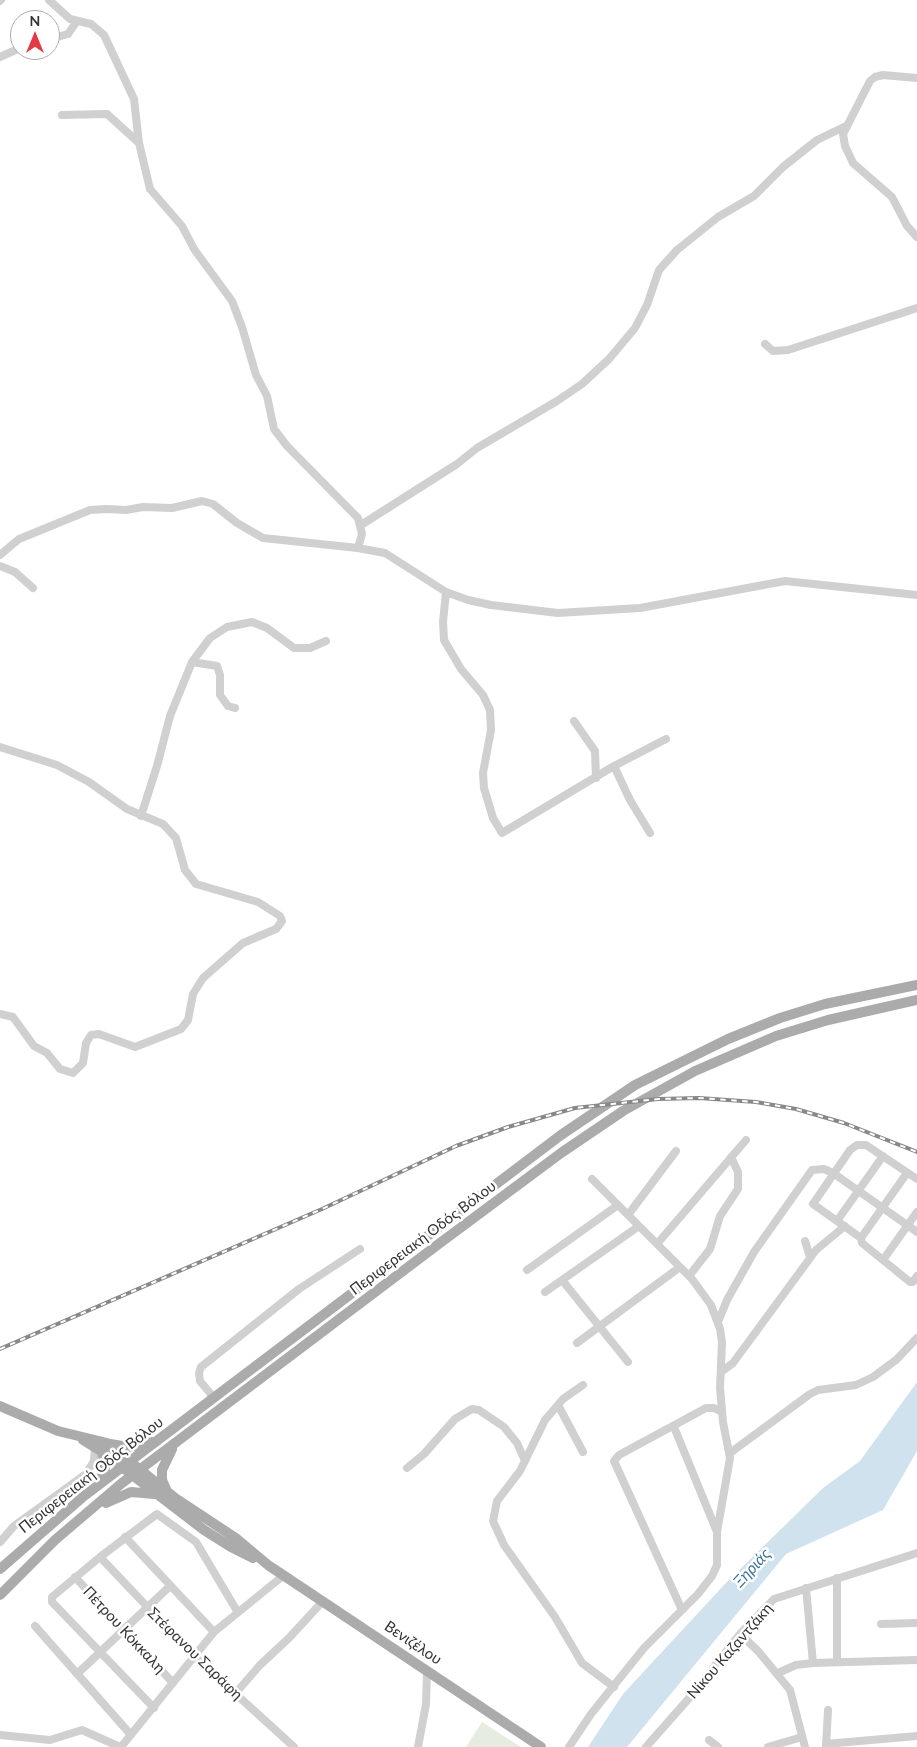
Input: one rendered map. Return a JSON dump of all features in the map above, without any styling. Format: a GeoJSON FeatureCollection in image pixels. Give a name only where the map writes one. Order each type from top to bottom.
{"type":"FeatureCollection","features":[{"type":"Feature","properties":{"kind":"main road","name":"Περιφερειακή Οδός Βόλου"},"geometry":{"type":"LineString","coordinates":[[0,1569],[65,1510],[95,1487],[561,1135],[635,1085],[728,1039],[780,1018],[825,1004],[917,985]]}},
{"type":"Feature","properties":{"kind":"main road","name":"Περιφερειακή Οδός Βόλου"},"geometry":{"type":"LineString","coordinates":[[0,1595],[85,1514],[137,1473],[440,1243],[561,1153],[623,1111],[695,1071],[768,1040],[828,1020],[917,1000]]}},
{"type":"Feature","properties":{"kind":"main road"},"geometry":{"type":"LineString","coordinates":[[0,1406],[101,1447],[137,1473]]}},
{"type":"Feature","properties":{"kind":"main road"},"geometry":{"type":"LineString","coordinates":[[101,1447],[129,1448],[159,1440]]}},
{"type":"Feature","properties":{"kind":"main road"},"geometry":{"type":"LineString","coordinates":[[169,1493],[163,1482],[162,1470],[165,1461],[176,1444]]}},
{"type":"Feature","properties":{"kind":"main road"},"geometry":{"type":"LineString","coordinates":[[95,1487],[105,1468],[101,1447]]}},
{"type":"Feature","properties":{"kind":"main road","name":"Βενιζέλου"},"geometry":{"type":"LineString","coordinates":[[137,1473],[237,1539],[268,1565]]}},
{"type":"Feature","properties":{"kind":"main road","name":"Βενιζέλου"},"geometry":{"type":"LineString","coordinates":[[137,1473],[157,1496],[231,1547],[284,1575],[541,1747]]}},
{"type":"Feature","properties":{"kind":"main road"},"geometry":{"type":"LineString","coordinates":[[85,1514],[131,1492],[143,1491],[157,1496]]}},
{"type":"Feature","properties":{"kind":"street"},"geometry":{"type":"LineString","coordinates":[[49,0],[65,16],[91,24],[104,35],[134,99],[139,143],[151,192],[182,226],[194,249],[232,301],[256,375],[267,396],[274,429],[287,446],[348,505],[361,525],[362,534],[358,548]]}},
{"type":"Feature","properties":{"kind":"street"},"geometry":{"type":"LineString","coordinates":[[60,36],[68,34],[77,21]]}},
{"type":"Feature","properties":{"kind":"street"},"geometry":{"type":"LineString","coordinates":[[917,78],[883,75],[870,81],[846,126],[844,141],[853,163],[892,197],[907,226],[917,237]]}},
{"type":"Feature","properties":{"kind":"street"},"geometry":{"type":"LineString","coordinates":[[62,115],[106,114],[139,143]]}},
{"type":"Feature","properties":{"kind":"street"},"geometry":{"type":"LineString","coordinates":[[361,525],[457,464],[477,448],[558,401],[582,384],[609,360],[635,328],[647,305],[659,270],[672,255],[718,217],[754,196],[783,167],[817,140],[846,126]]}},
{"type":"Feature","properties":{"kind":"street"},"geometry":{"type":"LineString","coordinates":[[765,344],[773,351],[788,350],[917,308]]}},
{"type":"Feature","properties":{"kind":"street"},"geometry":{"type":"LineString","coordinates":[[0,555],[19,539],[90,510],[106,508],[126,510],[143,507],[172,508],[202,501],[213,504],[238,523],[264,538],[358,548],[394,557],[446,592],[468,600],[492,605],[558,613],[656,606],[786,581],[917,595]]}},
{"type":"Feature","properties":{"kind":"street"},"geometry":{"type":"LineString","coordinates":[[0,566],[15,572],[33,588]]}},
{"type":"Feature","properties":{"kind":"street"},"geometry":{"type":"LineString","coordinates":[[446,592],[443,622],[444,640],[461,669],[482,695],[490,710],[491,730],[483,773],[484,788],[493,818],[502,833],[614,766],[666,739]]}},
{"type":"Feature","properties":{"kind":"street"},"geometry":{"type":"LineString","coordinates":[[141,816],[157,766],[166,727],[192,662],[210,638],[227,627],[244,622],[260,624],[294,648],[306,649],[326,641]]}},
{"type":"Feature","properties":{"kind":"street"},"geometry":{"type":"LineString","coordinates":[[192,662],[217,666],[220,695],[228,706],[235,708]]}},
{"type":"Feature","properties":{"kind":"street"},"geometry":{"type":"LineString","coordinates":[[574,721],[595,751],[596,778]]}},
{"type":"Feature","properties":{"kind":"street"},"geometry":{"type":"LineString","coordinates":[[0,747],[30,755],[63,768],[141,816],[163,824],[176,838],[185,870],[196,884],[258,902],[280,916],[282,921],[280,925],[243,943],[203,978],[193,994],[188,1020],[181,1029],[135,1047],[106,1036],[91,1035],[86,1043],[83,1063],[73,1073],[63,1071],[57,1067],[47,1053],[34,1046],[13,1017],[0,1014]]}},
{"type":"Feature","properties":{"kind":"street"},"geometry":{"type":"LineString","coordinates":[[614,766],[630,800],[650,833]]}},
{"type":"Feature","properties":{"kind":"street"},"geometry":{"type":"LineString","coordinates":[[657,1244],[746,1140]]}},
{"type":"Feature","properties":{"kind":"street"},"geometry":{"type":"LineString","coordinates":[[917,1179],[866,1145],[857,1145],[850,1150],[813,1204],[861,1238],[862,1243],[910,1282],[913,1282],[917,1276]]}},
{"type":"Feature","properties":{"kind":"street"},"geometry":{"type":"LineString","coordinates":[[628,1215],[676,1150]]}},
{"type":"Feature","properties":{"kind":"street"},"geometry":{"type":"LineString","coordinates":[[837,1221],[883,1156]]}},
{"type":"Feature","properties":{"kind":"street"},"geometry":{"type":"LineString","coordinates":[[688,1276],[710,1249],[720,1216],[738,1189],[738,1172],[731,1157]]}},
{"type":"Feature","properties":{"kind":"street"},"geometry":{"type":"LineString","coordinates":[[718,1322],[727,1300],[754,1252],[808,1173],[819,1169],[833,1173],[917,1232]]}},
{"type":"Feature","properties":{"kind":"street"},"geometry":{"type":"LineString","coordinates":[[861,1238],[907,1173]]}},
{"type":"Feature","properties":{"kind":"street"},"geometry":{"type":"LineString","coordinates":[[569,1747],[591,1714],[644,1648],[705,1586],[714,1572],[717,1565],[717,1532],[730,1453],[722,1412],[722,1342],[718,1322],[711,1304],[680,1267],[592,1179]]}},
{"type":"Feature","properties":{"kind":"street"},"geometry":{"type":"LineString","coordinates":[[527,1270],[618,1205]]}},
{"type":"Feature","properties":{"kind":"street"},"geometry":{"type":"LineString","coordinates":[[884,1260],[917,1212]]}},
{"type":"Feature","properties":{"kind":"street"},"geometry":{"type":"LineString","coordinates":[[546,1292],[639,1226]]}},
{"type":"Feature","properties":{"kind":"street"},"geometry":{"type":"LineString","coordinates":[[721,1372],[733,1363],[810,1257],[845,1226]]}},
{"type":"Feature","properties":{"kind":"street"},"geometry":{"type":"LineString","coordinates":[[805,1241],[810,1257]]}},
{"type":"Feature","properties":{"kind":"street"},"geometry":{"type":"LineString","coordinates":[[214,1398],[200,1381],[199,1373],[201,1367],[299,1289],[360,1250]]}},
{"type":"Feature","properties":{"kind":"street"},"geometry":{"type":"LineString","coordinates":[[577,1343],[680,1267]]}},
{"type":"Feature","properties":{"kind":"street"},"geometry":{"type":"LineString","coordinates":[[562,1280],[601,1326],[628,1362]]}},
{"type":"Feature","properties":{"kind":"street"},"geometry":{"type":"LineString","coordinates":[[730,1453],[810,1394],[818,1390],[856,1385],[873,1377],[896,1360],[917,1338]]}},
{"type":"Feature","properties":{"kind":"street"},"geometry":{"type":"LineString","coordinates":[[583,1385],[558,1405],[542,1427],[525,1461],[496,1501],[493,1516],[494,1527],[512,1557],[555,1617],[582,1663],[614,1687]]}},
{"type":"Feature","properties":{"kind":"street"},"geometry":{"type":"LineString","coordinates":[[558,1405],[583,1452]]}},
{"type":"Feature","properties":{"kind":"street"},"geometry":{"type":"LineString","coordinates":[[682,1610],[614,1460],[619,1455],[708,1408],[722,1412]]}},
{"type":"Feature","properties":{"kind":"street"},"geometry":{"type":"LineString","coordinates":[[407,1468],[431,1446],[455,1419],[472,1409],[479,1410],[504,1427],[517,1443],[525,1461]]}},
{"type":"Feature","properties":{"kind":"street"},"geometry":{"type":"LineString","coordinates":[[674,1427],[717,1532]]}},
{"type":"Feature","properties":{"kind":"street"},"geometry":{"type":"LineString","coordinates":[[0,1542],[18,1523],[86,1474],[101,1447]]}},
{"type":"Feature","properties":{"kind":"street"},"geometry":{"type":"LineString","coordinates":[[154,1708],[52,1602],[52,1597],[100,1556],[157,1514],[196,1542],[237,1611]]}},
{"type":"Feature","properties":{"kind":"street"},"geometry":{"type":"LineString","coordinates":[[125,1537],[214,1632]]}},
{"type":"Feature","properties":{"kind":"street","name":"Νίκου Καζαντζάκη"},"geometry":{"type":"LineString","coordinates":[[646,1747],[691,1696],[740,1634],[774,1599],[917,1553]]}},
{"type":"Feature","properties":{"kind":"street","name":"Στέφανου Σαράφη"},"geometry":{"type":"LineString","coordinates":[[100,1556],[194,1656],[294,1747]]}},
{"type":"Feature","properties":{"kind":"street"},"geometry":{"type":"LineString","coordinates":[[0,1734],[50,1740],[82,1730],[121,1747],[214,1632],[237,1611],[284,1575]]}},
{"type":"Feature","properties":{"kind":"street","name":"Πέτρου Κόκκαλη"},"geometry":{"type":"LineString","coordinates":[[75,1577],[172,1683]]}},
{"type":"Feature","properties":{"kind":"street"},"geometry":{"type":"LineString","coordinates":[[836,1578],[837,1662]]}},
{"type":"Feature","properties":{"kind":"street"},"geometry":{"type":"LineString","coordinates":[[77,1674],[170,1586]]}},
{"type":"Feature","properties":{"kind":"street"},"geometry":{"type":"LineString","coordinates":[[806,1588],[813,1663]]}},
{"type":"Feature","properties":{"kind":"street"},"geometry":{"type":"LineString","coordinates":[[235,1694],[260,1665],[289,1638],[323,1601]]}},
{"type":"Feature","properties":{"kind":"street"},"geometry":{"type":"LineString","coordinates":[[881,1624],[917,1623]]}},
{"type":"Feature","properties":{"kind":"street"},"geometry":{"type":"LineString","coordinates":[[35,1626],[131,1736]]}},
{"type":"Feature","properties":{"kind":"street"},"geometry":{"type":"LineString","coordinates":[[740,1634],[778,1673],[792,1694],[804,1747]]}},
{"type":"Feature","properties":{"kind":"street"},"geometry":{"type":"LineString","coordinates":[[778,1673],[796,1665],[813,1663],[917,1660]]}},
{"type":"Feature","properties":{"kind":"street"},"geometry":{"type":"LineString","coordinates":[[418,1747],[426,1704],[427,1671]]}},
{"type":"Feature","properties":{"kind":"street"},"geometry":{"type":"LineString","coordinates":[[828,1710],[826,1746],[917,1736]]}},
{"type":"Feature","properties":{"kind":"street"},"geometry":{"type":"LineString","coordinates":[[768,1747],[802,1737]]}},
{"type":"Feature","properties":{"kind":"street"},"geometry":{"type":"LineString","coordinates":[[709,1740],[718,1747]]}},
{"type":"Feature","properties":{"kind":"shaded area"},"geometry":{"type":"Polygon","coordinates":[[[482,1722],[521,1747],[466,1747],[482,1722]]]}},
{"type":"Feature","properties":{"kind":"water","name":"Ξηριάς"},"geometry":{"type":"Polygon","coordinates":[[[917,1382],[917,1451],[883,1510],[786,1554],[627,1747],[588,1747],[623,1694],[724,1585],[823,1488],[860,1461],[917,1382]]]}},
{"type":"Feature","properties":{"kind":"railway"},"geometry":{"type":"LineString","coordinates":[[0,1349],[322,1209],[456,1146],[508,1127],[575,1108],[658,1099],[699,1098],[756,1102],[796,1109],[844,1123],[917,1152]]}}]}
